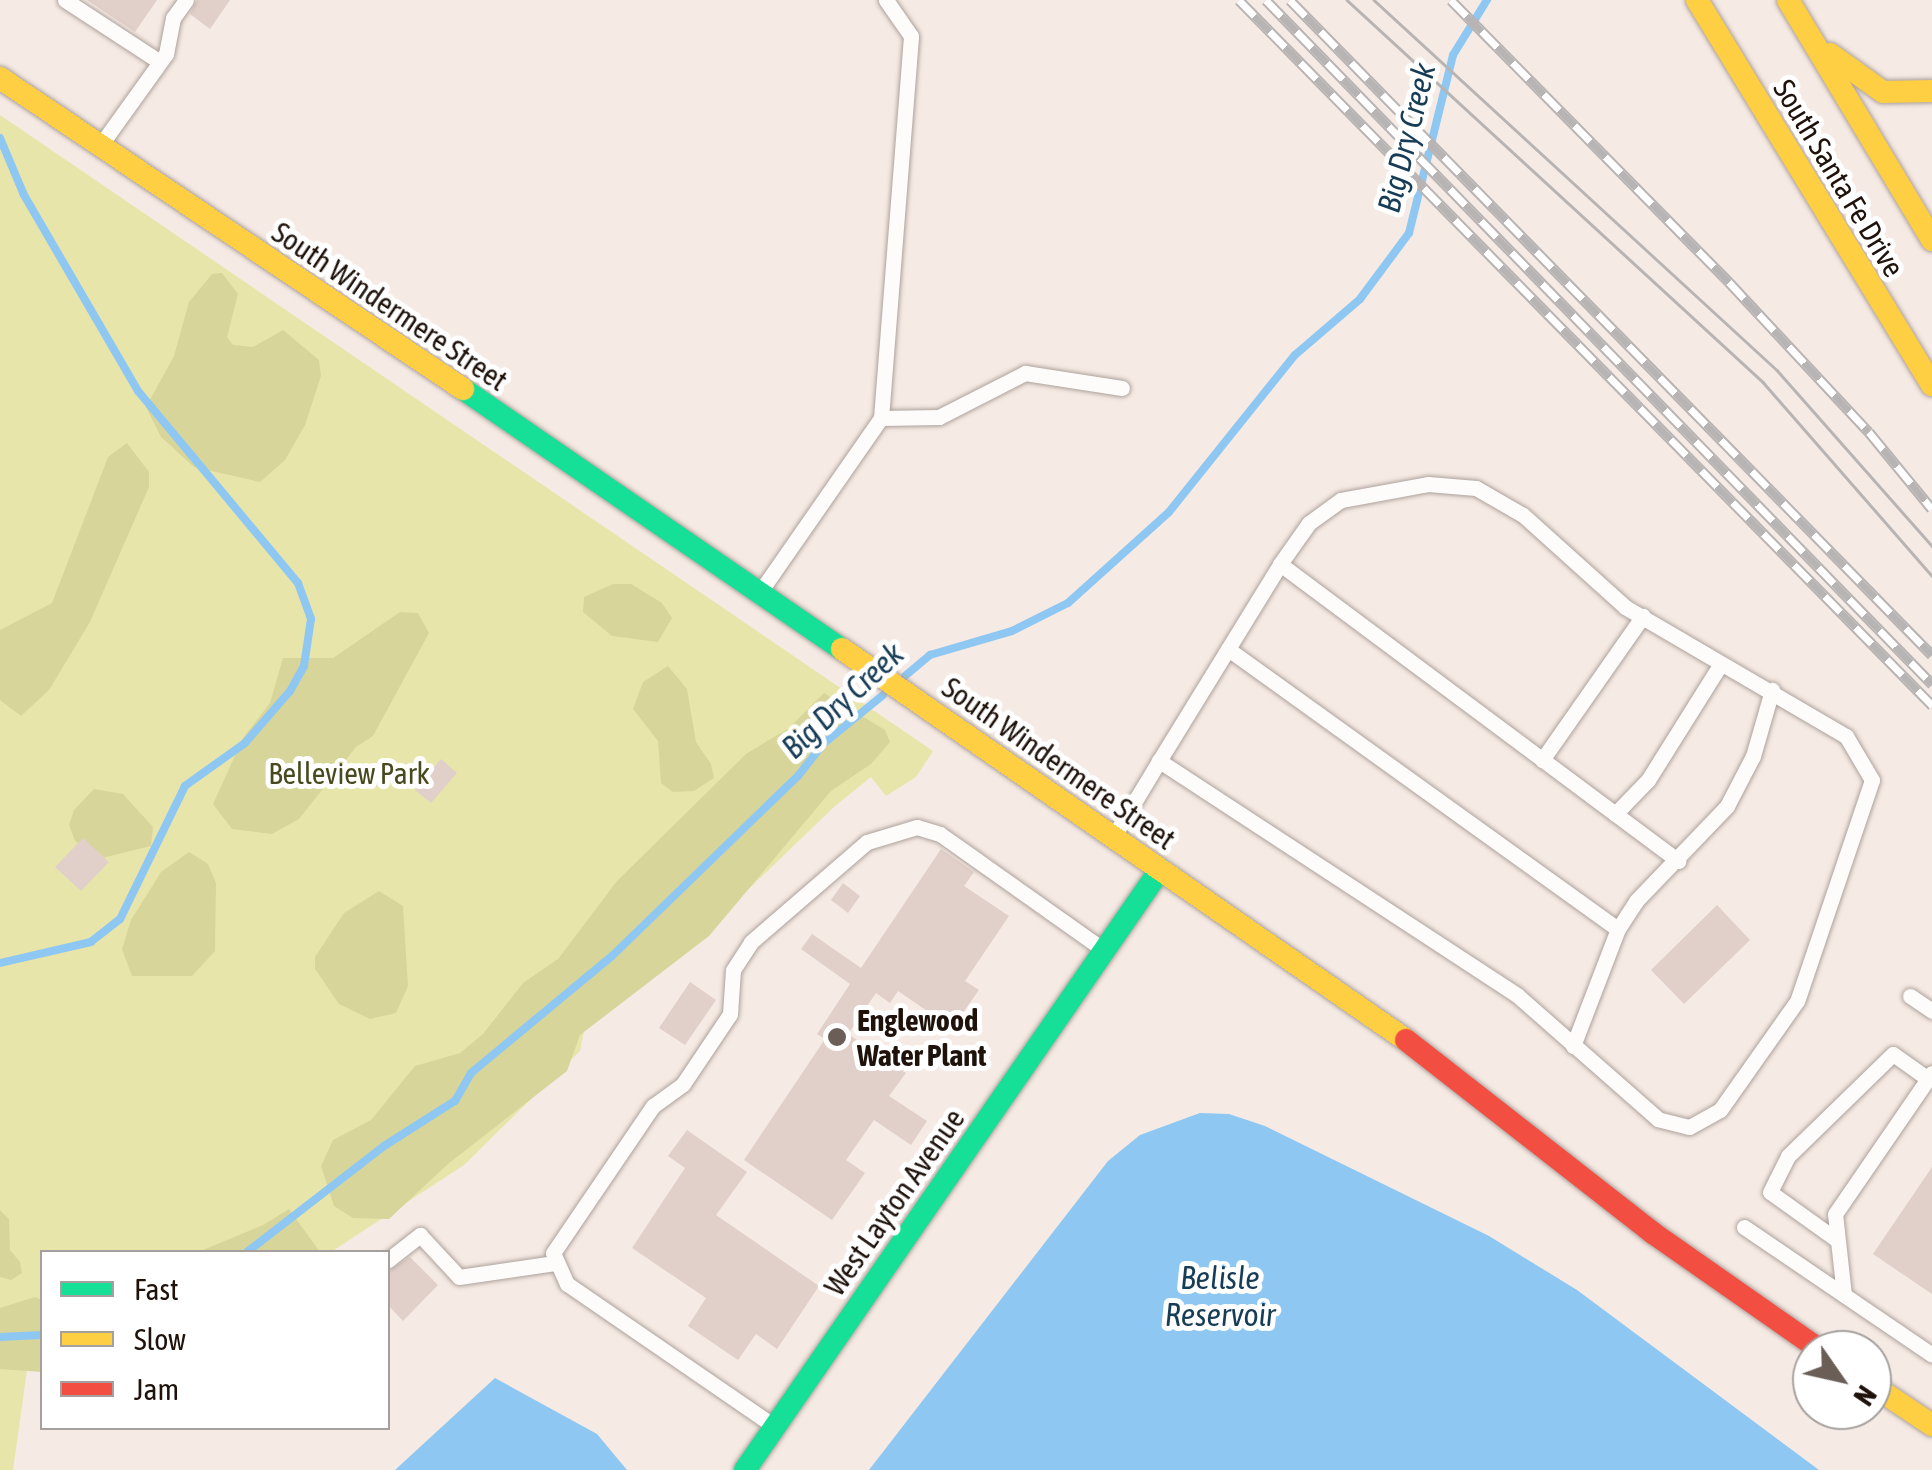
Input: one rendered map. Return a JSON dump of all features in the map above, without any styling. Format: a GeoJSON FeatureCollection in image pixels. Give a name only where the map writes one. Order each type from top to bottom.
{"type":"FeatureCollection","features":[{"type":"Feature","properties":{"kind":"main road","name":"South Santa Fe Drive"},"geometry":{"type":"LineString","coordinates":[[1698,0],[1932,385]]}},
{"type":"Feature","properties":{"kind":"main road","name":"South Santa Fe Drive"},"geometry":{"type":"LineString","coordinates":[[1788,0],[1932,240]]}},
{"type":"Feature","properties":{"kind":"main road"},"geometry":{"type":"LineString","coordinates":[[1804,26],[1871,87],[1928,101]]}},
{"type":"Feature","properties":{"kind":"main road","name":"South Windermere Street"},"geometry":{"type":"LineString","coordinates":[[0,78],[809,626],[1446,1068],[1680,1254],[1792,1331]]}},
{"type":"Feature","properties":{"kind":"main road"},"geometry":{"type":"LineString","coordinates":[[1912,153],[1932,216]]}},
{"type":"Feature","properties":{"kind":"main road","name":"West Layton Avenue"},"geometry":{"type":"LineString","coordinates":[[745,1470],[1160,870]]}},
{"type":"Feature","properties":{"kind":"main road"},"geometry":{"type":"LineString","coordinates":[[1892,1397],[1930,1420]]}},
{"type":"Feature","properties":{"kind":"lane"},"geometry":{"type":"LineString","coordinates":[[66,0],[160,62]]}},
{"type":"Feature","properties":{"kind":"lane"},"geometry":{"type":"LineString","coordinates":[[100,146],[160,62],[186,0]]}},
{"type":"Feature","properties":{"kind":"lane"},"geometry":{"type":"LineString","coordinates":[[759,592],[881,418],[911,36],[886,0]]}},
{"type":"Feature","properties":{"kind":"lane"},"geometry":{"type":"LineString","coordinates":[[881,418],[939,417],[1025,373],[1122,388]]}},
{"type":"Feature","properties":{"kind":"lane"},"geometry":{"type":"LineString","coordinates":[[1113,837],[1280,564],[1309,523],[1341,500],[1428,484],[1476,488],[1523,515],[1643,616],[1720,668],[1772,690],[1846,736],[1872,780],[1797,1001],[1720,1110],[1689,1126],[1658,1119],[1516,996],[1160,761]]}},
{"type":"Feature","properties":{"kind":"lane"},"geometry":{"type":"LineString","coordinates":[[1280,564],[1679,861]]}},
{"type":"Feature","properties":{"kind":"lane"},"geometry":{"type":"LineString","coordinates":[[1542,760],[1643,616]]}},
{"type":"Feature","properties":{"kind":"lane"},"geometry":{"type":"LineString","coordinates":[[1228,649],[1618,929]]}},
{"type":"Feature","properties":{"kind":"lane"},"geometry":{"type":"LineString","coordinates":[[1615,814],[1648,780],[1720,668]]}},
{"type":"Feature","properties":{"kind":"lane"},"geometry":{"type":"LineString","coordinates":[[1573,1046],[1618,929],[1636,901],[1679,861],[1727,806],[1753,756],[1772,690]]}},
{"type":"Feature","properties":{"kind":"lane"},"geometry":{"type":"LineString","coordinates":[[775,1426],[567,1284],[552,1254],[654,1106],[683,1084],[730,1014],[733,970],[751,942],[866,842],[917,828],[940,834],[1104,950]]}},
{"type":"Feature","properties":{"kind":"lane"},"geometry":{"type":"LineString","coordinates":[[1910,996],[1932,1011]]}},
{"type":"Feature","properties":{"kind":"lane"},"geometry":{"type":"LineString","coordinates":[[1838,1240],[1770,1192],[1788,1156],[1893,1054],[1930,1076],[1834,1214],[1838,1240],[1844,1295]]}},
{"type":"Feature","properties":{"kind":"lane"},"geometry":{"type":"LineString","coordinates":[[1744,1227],[1932,1355]]}},
{"type":"Feature","properties":{"kind":"lane"},"geometry":{"type":"LineString","coordinates":[[390,1258],[420,1235],[459,1277],[554,1263]]}},
{"type":"Feature","properties":{"kind":"green space","name":"Belleview Park"},"geometry":{"type":"Polygon","coordinates":[[[0,115],[933,751],[916,777],[886,796],[871,777],[835,806],[677,958],[585,1026],[580,1051],[464,1165],[334,1250],[40,1250],[40,1362],[28,1363],[13,1470],[0,1470],[0,115]]]}},
{"type":"Feature","properties":{"kind":"shaded area"},"geometry":{"type":"Polygon","coordinates":[[[222,273],[238,294],[227,337],[233,345],[253,347],[283,330],[319,360],[321,376],[305,425],[285,460],[260,482],[194,467],[161,437],[146,407],[174,356],[189,302],[212,274],[222,273]]]}},
{"type":"Feature","properties":{"kind":"shaded area"},"geometry":{"type":"Polygon","coordinates":[[[127,443],[149,472],[149,487],[90,622],[49,690],[21,716],[0,700],[0,630],[52,603],[108,457],[127,443]]]}},
{"type":"Feature","properties":{"kind":"shaded area"},"geometry":{"type":"Polygon","coordinates":[[[613,584],[631,584],[662,603],[672,618],[658,642],[612,636],[583,612],[584,597],[613,584]]]}},
{"type":"Feature","properties":{"kind":"shaded area"},"geometry":{"type":"Polygon","coordinates":[[[400,612],[418,613],[429,633],[373,736],[356,747],[299,819],[272,834],[232,829],[213,804],[243,738],[270,703],[283,658],[333,658],[400,612]]]}},
{"type":"Feature","properties":{"kind":"shaded area"},"geometry":{"type":"Polygon","coordinates":[[[668,666],[687,689],[696,742],[711,764],[714,778],[694,791],[673,792],[661,783],[658,741],[633,709],[643,682],[668,666]]]}},
{"type":"Feature","properties":{"kind":"shaded area"},"geometry":{"type":"Polygon","coordinates":[[[824,693],[885,730],[890,742],[871,764],[831,791],[709,936],[580,1035],[567,1071],[448,1164],[389,1219],[353,1218],[334,1206],[321,1166],[333,1140],[371,1120],[415,1066],[460,1053],[483,1034],[523,983],[558,959],[617,881],[746,754],[789,728],[824,693]]]}},
{"type":"Feature","properties":{"kind":"shaded area"},"geometry":{"type":"Polygon","coordinates":[[[94,789],[123,794],[153,827],[151,846],[102,858],[75,841],[69,825],[74,810],[94,789]]]}},
{"type":"Feature","properties":{"kind":"shaded area"},"geometry":{"type":"Polygon","coordinates":[[[189,852],[208,864],[216,883],[215,951],[192,976],[132,976],[122,949],[131,920],[161,872],[189,852]]]}},
{"type":"Feature","properties":{"kind":"shaded area"},"geometry":{"type":"Polygon","coordinates":[[[379,891],[403,906],[408,986],[396,1013],[370,1019],[339,1004],[315,969],[315,957],[344,913],[379,891]]]}},
{"type":"Feature","properties":{"kind":"shaded area"},"geometry":{"type":"Polygon","coordinates":[[[289,1209],[319,1250],[203,1250],[263,1225],[289,1209]]]}},
{"type":"Feature","properties":{"kind":"shaded area"},"geometry":{"type":"Polygon","coordinates":[[[0,1210],[9,1219],[10,1250],[20,1262],[22,1273],[11,1280],[0,1277],[0,1210]]]}},
{"type":"Feature","properties":{"kind":"shaded area"},"geometry":{"type":"Polygon","coordinates":[[[35,1297],[40,1299],[40,1372],[0,1369],[0,1308],[35,1297]]]}},
{"type":"Feature","properties":{"kind":"water","name":"Belisle Reservoir"},"geometry":{"type":"Polygon","coordinates":[[[1200,1113],[1229,1114],[1265,1126],[1489,1236],[1577,1290],[1819,1470],[869,1470],[1108,1161],[1140,1135],[1200,1113]]]}},
{"type":"Feature","properties":{"kind":"water"},"geometry":{"type":"Polygon","coordinates":[[[495,1378],[597,1434],[627,1470],[395,1470],[495,1378]]]}},
{"type":"Feature","properties":{"kind":"building"},"geometry":{"type":"Polygon","coordinates":[[[87,0],[157,0],[135,32],[87,0]]]}},
{"type":"Feature","properties":{"kind":"building"},"geometry":{"type":"Polygon","coordinates":[[[197,0],[230,0],[210,29],[190,14],[197,0]]]}},
{"type":"Feature","properties":{"kind":"building"},"geometry":{"type":"Polygon","coordinates":[[[441,759],[457,773],[431,803],[415,790],[441,759]]]}},
{"type":"Feature","properties":{"kind":"building"},"geometry":{"type":"Polygon","coordinates":[[[83,838],[109,862],[81,891],[55,867],[83,838]]]}},
{"type":"Feature","properties":{"kind":"building","name":"Englewood Water Plant"},"geometry":{"type":"Polygon","coordinates":[[[941,849],[974,872],[964,886],[1009,916],[965,981],[979,990],[952,1028],[898,991],[890,1003],[876,993],[848,1034],[906,1073],[889,1096],[927,1121],[911,1145],[874,1120],[846,1160],[865,1173],[832,1220],[744,1160],[825,1039],[817,1034],[850,984],[801,949],[812,934],[861,968],[941,849]]]}},
{"type":"Feature","properties":{"kind":"building"},"geometry":{"type":"Polygon","coordinates":[[[843,883],[860,896],[848,913],[831,900],[843,883]]]}},
{"type":"Feature","properties":{"kind":"building"},"geometry":{"type":"Polygon","coordinates":[[[1717,905],[1750,940],[1684,1004],[1651,970],[1717,905]]]}},
{"type":"Feature","properties":{"kind":"building"},"geometry":{"type":"Polygon","coordinates":[[[690,982],[716,1000],[685,1045],[659,1028],[690,982]]]}},
{"type":"Feature","properties":{"kind":"building"},"geometry":{"type":"Polygon","coordinates":[[[687,1130],[747,1172],[716,1215],[819,1286],[777,1349],[756,1334],[738,1360],[688,1326],[706,1298],[632,1248],[685,1168],[668,1156],[687,1130]]]}},
{"type":"Feature","properties":{"kind":"building"},"geometry":{"type":"Polygon","coordinates":[[[1932,1167],[1932,1294],[1873,1254],[1932,1167]]]}},
{"type":"Feature","properties":{"kind":"building"},"geometry":{"type":"Polygon","coordinates":[[[410,1257],[438,1285],[403,1321],[390,1307],[390,1270],[410,1257]]]}},
{"type":"Feature","properties":{"kind":"waterway","name":"Big Dry Creek"},"geometry":{"type":"LineString","coordinates":[[905,676],[930,655],[1012,631],[1068,603],[1169,512],[1295,355],[1360,299],[1409,233],[1453,55],[1487,0]]}},
{"type":"Feature","properties":{"kind":"waterway"},"geometry":{"type":"LineString","coordinates":[[0,138],[24,195],[138,391],[298,583],[311,619],[304,666],[290,691],[245,743],[185,786],[120,919],[91,942],[0,963]]}},
{"type":"Feature","properties":{"kind":"waterway","name":"Big Dry Creek"},"geometry":{"type":"LineString","coordinates":[[250,1250],[384,1146],[455,1101],[471,1073],[612,956],[798,776],[823,744],[883,695]]}},
{"type":"Feature","properties":{"kind":"waterway","name":"Big Dry Creek"},"geometry":{"type":"LineString","coordinates":[[0,1337],[40,1335]]}},
{"type":"Feature","properties":{"kind":"tram line"},"geometry":{"type":"LineString","coordinates":[[1347,0],[1763,382],[1932,576]]}},
{"type":"Feature","properties":{"kind":"tram line"},"geometry":{"type":"LineString","coordinates":[[1374,0],[1777,370],[1932,546]]}},
{"type":"Feature","properties":{"kind":"railway"},"geometry":{"type":"LineString","coordinates":[[1239,0],[1932,705]]}},
{"type":"Feature","properties":{"kind":"railway"},"geometry":{"type":"LineString","coordinates":[[1266,0],[1932,684]]}},
{"type":"Feature","properties":{"kind":"railway"},"geometry":{"type":"LineString","coordinates":[[1290,0],[1932,655]]}},
{"type":"Feature","properties":{"kind":"railway"},"geometry":{"type":"LineString","coordinates":[[1451,0],[1729,282],[1869,432],[1932,509]]}},
{"type":"Feature","properties":{"kind":"traffic: fast"},"geometry":{"type":"LineString","coordinates":[[463,389],[842,649]]}},
{"type":"Feature","properties":{"kind":"traffic: fast"},"geometry":{"type":"LineString","coordinates":[[745,1470],[1160,870]]}},
{"type":"Feature","properties":{"kind":"traffic: slow"},"geometry":{"type":"LineString","coordinates":[[1697,0],[1932,385]]}},
{"type":"Feature","properties":{"kind":"traffic: slow"},"geometry":{"type":"LineString","coordinates":[[1788,0],[1932,240]]}},
{"type":"Feature","properties":{"kind":"traffic: slow"},"geometry":{"type":"LineString","coordinates":[[1830,54],[1883,92],[1932,91]]}},
{"type":"Feature","properties":{"kind":"traffic: slow"},"geometry":{"type":"LineString","coordinates":[[0,78],[463,389]]}},
{"type":"Feature","properties":{"kind":"traffic: slow"},"geometry":{"type":"LineString","coordinates":[[842,649],[1406,1040]]}},
{"type":"Feature","properties":{"kind":"traffic: slow"},"geometry":{"type":"LineString","coordinates":[[1892,1398],[1932,1425]]}},
{"type":"Feature","properties":{"kind":"traffic: jam"},"geometry":{"type":"LineString","coordinates":[[1406,1040],[1653,1233],[1792,1330]]}},
{"type":"Feature","properties":{"kind":"place","name":"Englewood Water Plant"},"geometry":{"type":"Point","coordinates":[837,1037]}}]}
